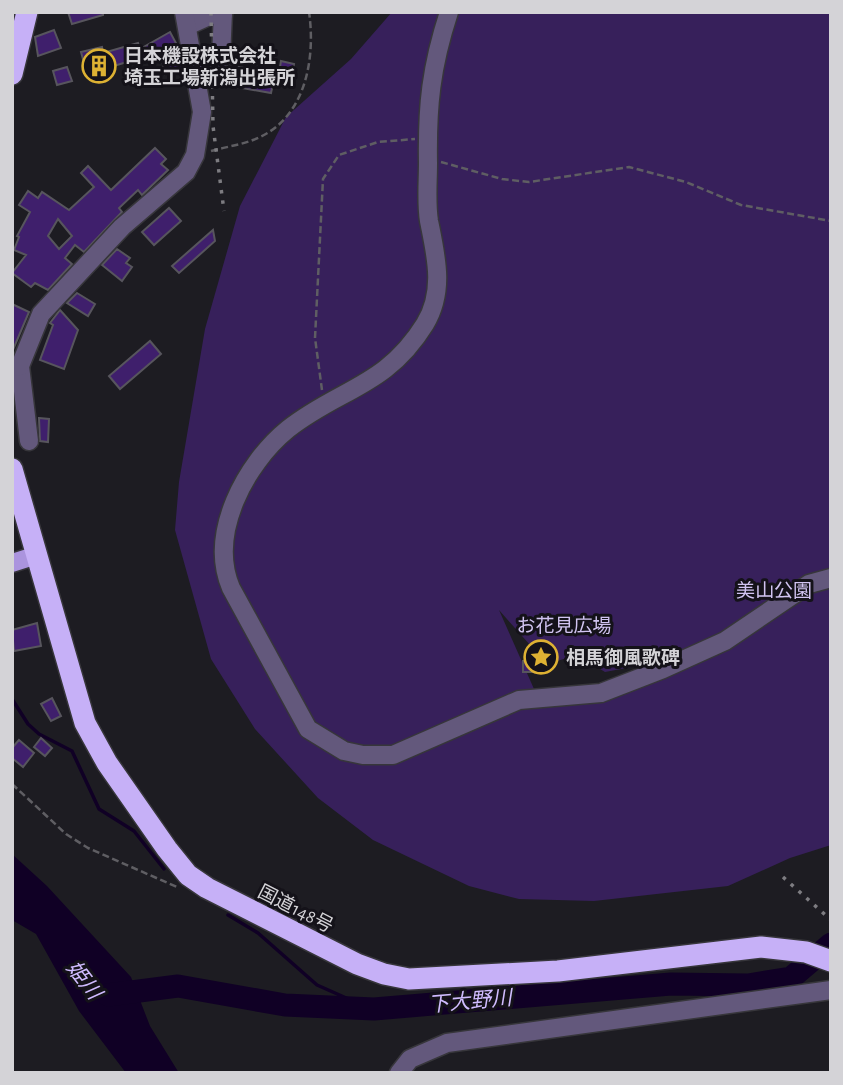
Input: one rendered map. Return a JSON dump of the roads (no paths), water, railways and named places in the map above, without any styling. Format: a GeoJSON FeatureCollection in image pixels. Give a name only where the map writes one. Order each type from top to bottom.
{"type":"FeatureCollection","features":[{"type":"Feature","properties":{"kind":"highway"},"geometry":{"type":"LineString","coordinates":[[12,74],[27,12]]}},
{"type":"Feature","properties":{"kind":"highway","name":"国道148号"},"geometry":{"type":"LineString","coordinates":[[12,469],[85,723],[107,763],[167,849],[188,875],[207,888],[357,964],[384,974],[409,979],[558,971],[761,947],[806,952],[830,961]]}},
{"type":"Feature","properties":{"kind":"main road"},"geometry":{"type":"LineString","coordinates":[[12,563],[37,555]]}},
{"type":"Feature","properties":{"kind":"street"},"geometry":{"type":"LineString","coordinates":[[449,12],[430,79],[429,219],[438,255],[438,282],[427,321],[404,354],[377,377],[287,430],[259,461],[227,521],[223,569],[308,729],[344,751],[363,755],[393,755],[519,701],[583,695],[618,687],[725,641],[809,584],[831,578]]}},
{"type":"Feature","properties":{"kind":"street"},"geometry":{"type":"LineString","coordinates":[[29,441],[16,367],[41,314],[122,227],[186,172],[195,155],[202,112],[185,19],[223,13],[221,58]]}},
{"type":"Feature","properties":{"kind":"street"},"geometry":{"type":"LineString","coordinates":[[400,1073],[410,1059],[447,1043],[831,990]]}},
{"type":"Feature","properties":{"kind":"water","name":"姫川"},"geometry":{"type":"Polygon","coordinates":[[[12,854],[47,886],[131,977],[150,1026],[179,1073],[126,1073],[79,1011],[36,934],[12,920],[12,854]]]}},
{"type":"Feature","properties":{"kind":"waterway"},"geometry":{"type":"LineString","coordinates":[[12,699],[28,724],[39,734],[72,751],[99,809],[134,831],[164,869]]}},
{"type":"Feature","properties":{"kind":"waterway"},"geometry":{"type":"LineString","coordinates":[[228,915],[258,933],[317,985],[371,1009]]}},
{"type":"Feature","properties":{"kind":"waterway","name":"下大野川"},"geometry":{"type":"LineString","coordinates":[[108,995],[178,986],[285,1005],[374,1009],[671,984],[748,985],[791,978],[831,944]]}},
{"type":"Feature","properties":{"kind":"railway"},"geometry":{"type":"LineString","coordinates":[[211,12],[213,126],[224,211]]}},
{"type":"Feature","properties":{"kind":"railway"},"geometry":{"type":"LineString","coordinates":[[783,877],[831,920]]}},
{"type":"Feature","properties":{"kind":"place","name":"日本機設株式会社 埼玉工場新潟出張所"},"geometry":{"type":"Point","coordinates":[99,66]}},
{"type":"Feature","properties":{"kind":"place","name":"相馬御風歌碑"},"geometry":{"type":"Point","coordinates":[541,657]}},
{"type":"Feature","properties":{"kind":"park label","name":"美山公園"},"geometry":{"type":"Point","coordinates":[774,590]}},
{"type":"Feature","properties":{"kind":"park label","name":"お花見広場"},"geometry":{"type":"Point","coordinates":[564,625]}}]}
